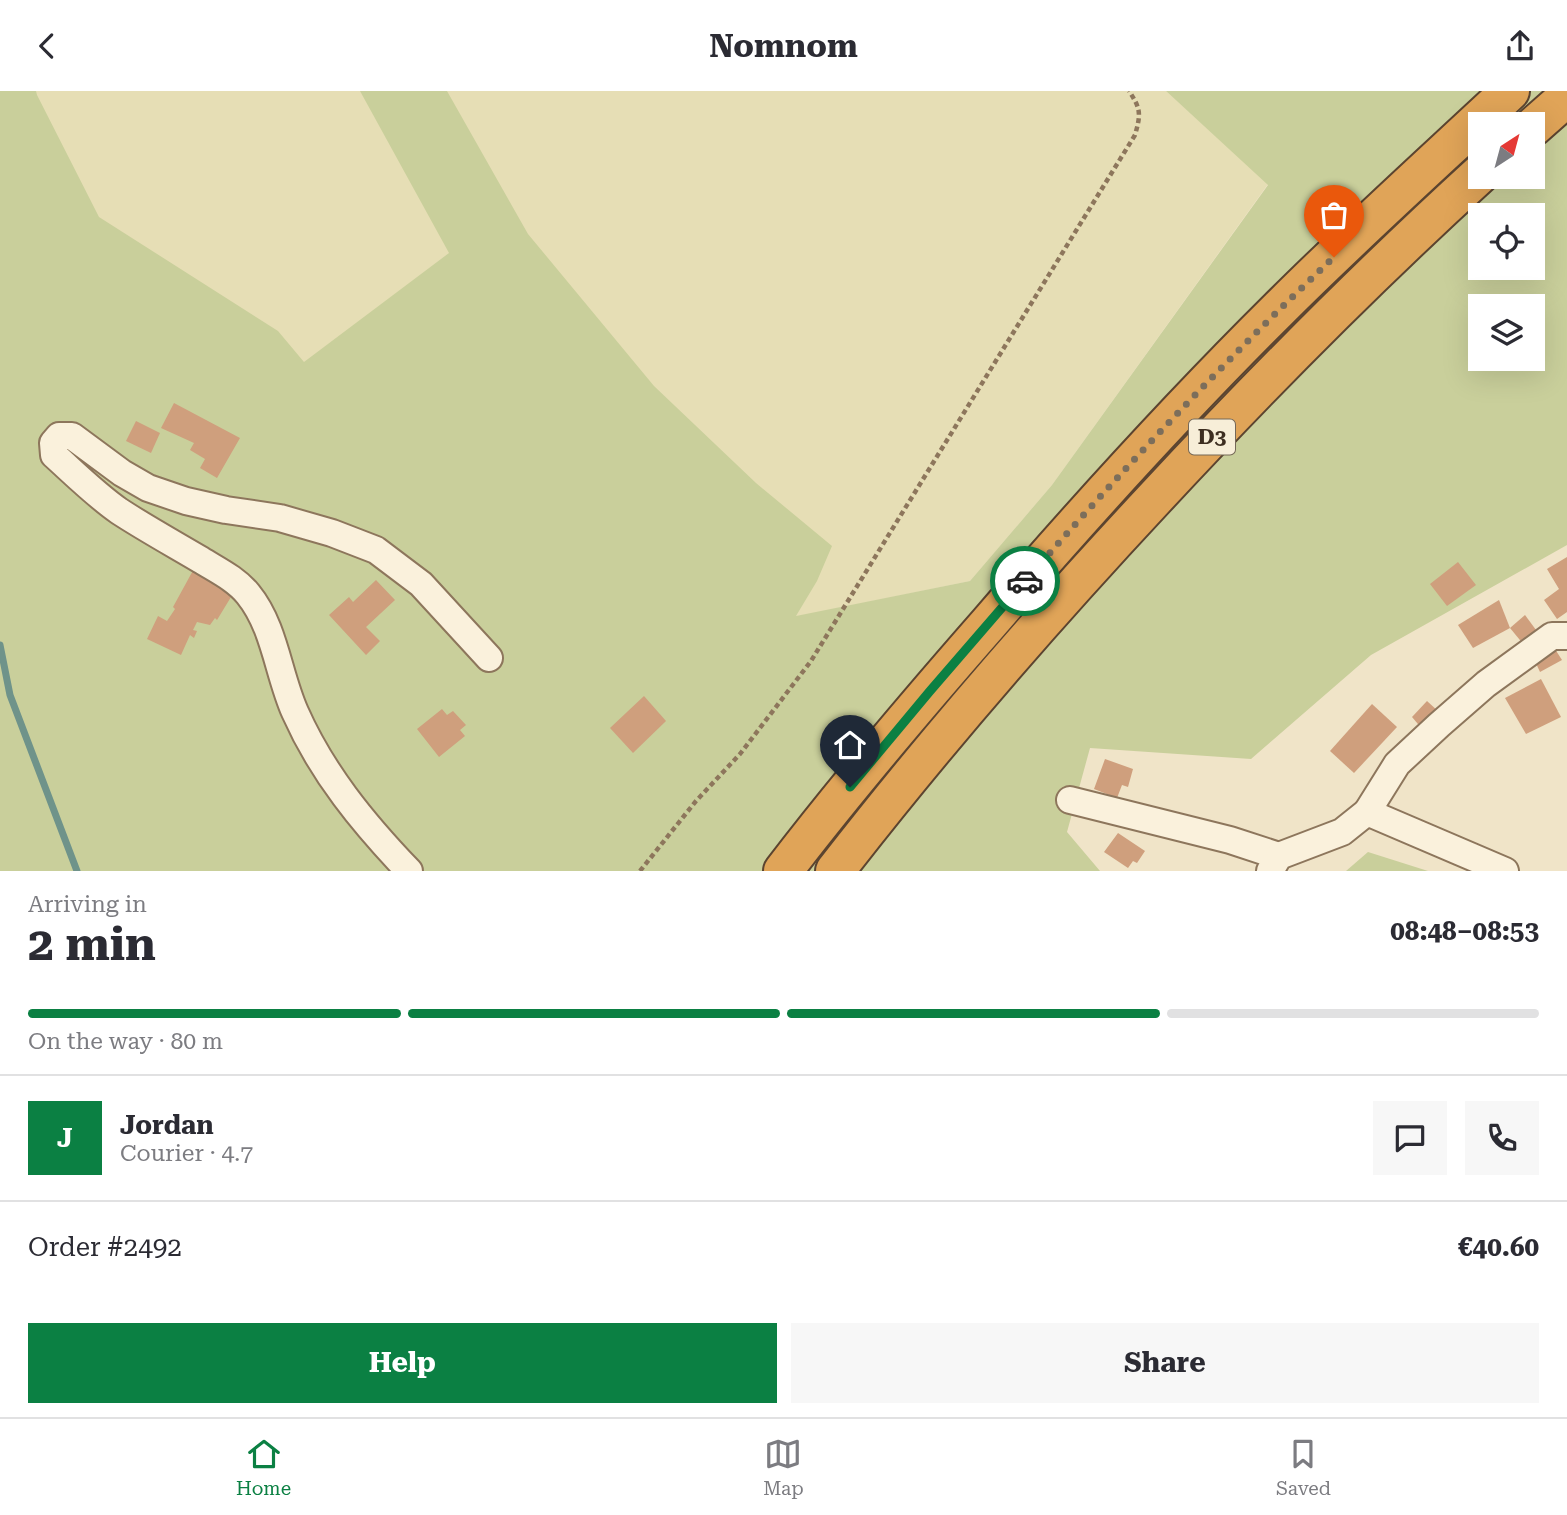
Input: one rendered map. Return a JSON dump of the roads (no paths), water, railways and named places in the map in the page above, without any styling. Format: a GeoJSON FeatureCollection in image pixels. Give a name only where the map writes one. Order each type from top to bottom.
{"type":"FeatureCollection","features":[{"type":"Feature","properties":{"kind":"highway","name":"D3"},"geometry":{"type":"LineString","coordinates":[[783,871],[930,691],[1168,423],[1280,308],[1510,91]]}},
{"type":"Feature","properties":{"kind":"highway"},"geometry":{"type":"LineString","coordinates":[[1545,116],[1567,97]]}},
{"type":"Feature","properties":{"kind":"highway","name":"D3"},"geometry":{"type":"LineString","coordinates":[[835,871],[960,716],[1078,580],[1310,337],[1468,185]]}},
{"type":"Feature","properties":{"kind":"street"},"geometry":{"type":"LineString","coordinates":[[409,871],[378,838],[325,770],[294,709],[266,625],[248,594],[230,577],[117,510],[54,455],[53,443],[59,436],[72,436],[122,473],[148,488],[186,501],[280,518],[332,533],[376,551],[422,585],[489,658]]}},
{"type":"Feature","properties":{"kind":"street"},"geometry":{"type":"LineString","coordinates":[[1070,800],[1218,837],[1274,863],[1342,832],[1367,812],[1397,764],[1486,684],[1552,636],[1567,636]]}},
{"type":"Feature","properties":{"kind":"street"},"geometry":{"type":"LineString","coordinates":[[1367,812],[1505,871]]}},
{"type":"Feature","properties":{"kind":"waterway"},"geometry":{"type":"LineString","coordinates":[[0,645],[10,695],[77,871]]}}]}
